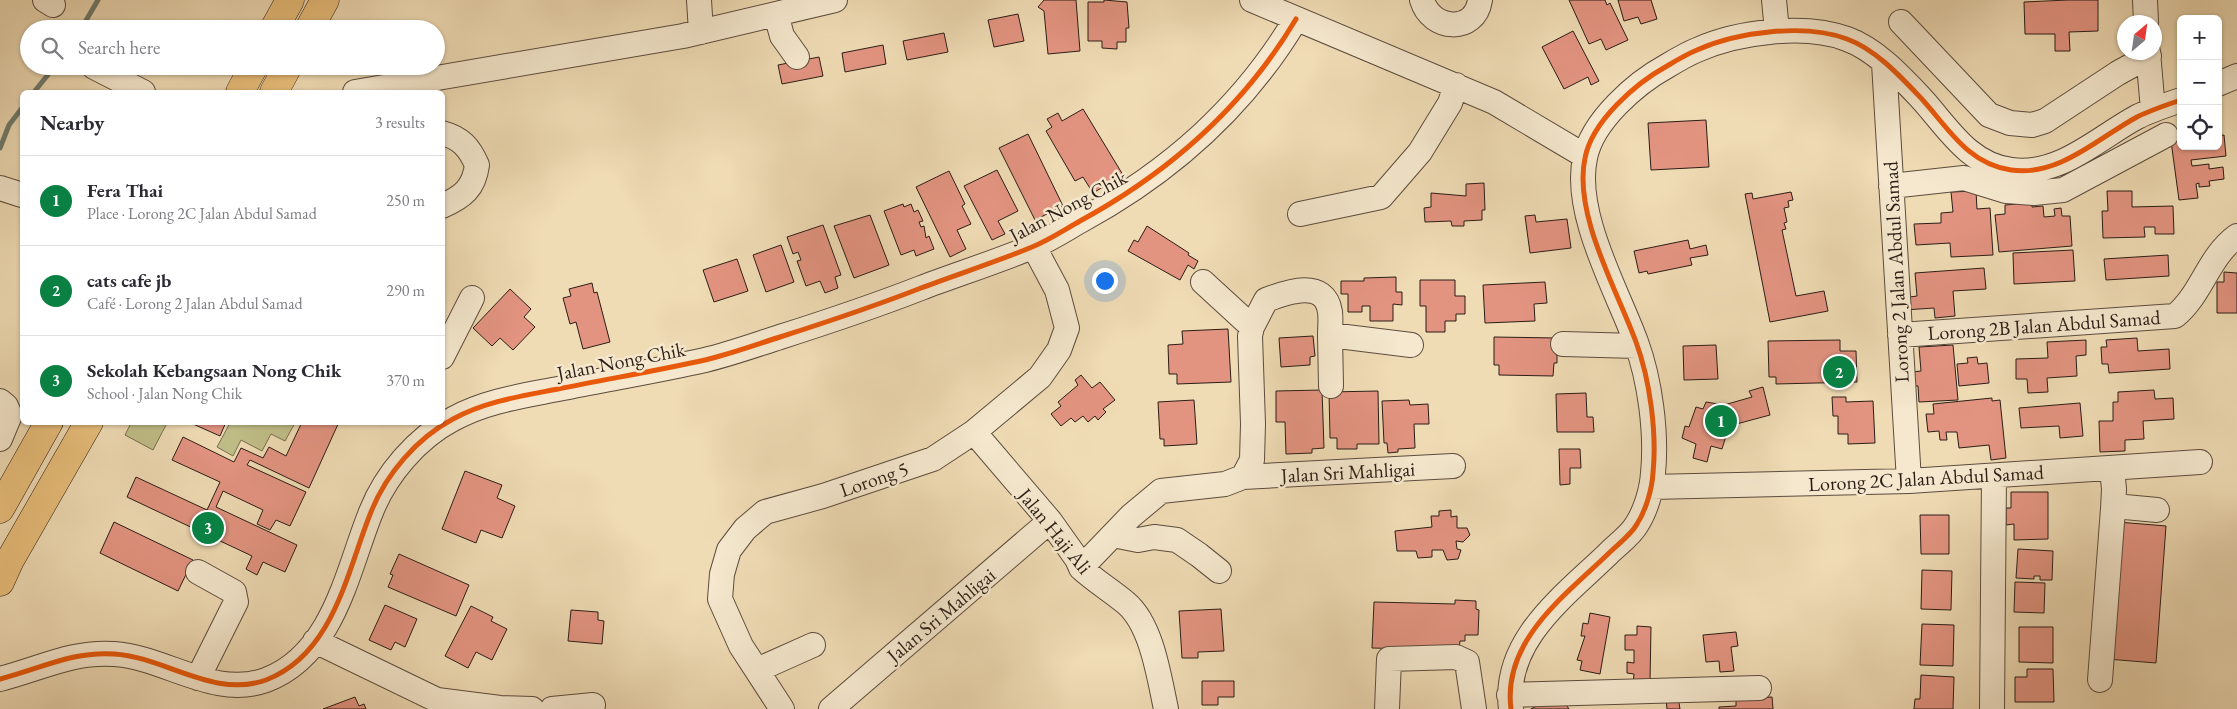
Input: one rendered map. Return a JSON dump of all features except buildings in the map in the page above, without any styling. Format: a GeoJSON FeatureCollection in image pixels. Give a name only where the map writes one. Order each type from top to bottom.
{"type":"FeatureCollection","features":[{"type":"Feature","properties":{"kind":"main road"},"geometry":{"type":"LineString","coordinates":[[279,20],[290,0]]}},
{"type":"Feature","properties":{"kind":"main road"},"geometry":{"type":"LineString","coordinates":[[314,20],[325,0]]}},
{"type":"Feature","properties":{"kind":"main road"},"geometry":{"type":"LineString","coordinates":[[241,90],[249,75]]}},
{"type":"Feature","properties":{"kind":"main road"},"geometry":{"type":"LineString","coordinates":[[275,90],[283,75]]}},
{"type":"Feature","properties":{"kind":"main road"},"geometry":{"type":"LineString","coordinates":[[0,509],[10,482],[46,425]]}},
{"type":"Feature","properties":{"kind":"main road"},"geometry":{"type":"LineString","coordinates":[[0,582],[10,560],[87,425]]}},
{"type":"Feature","properties":{"kind":"street"},"geometry":{"type":"LineString","coordinates":[[698,0],[701,32]]}},
{"type":"Feature","properties":{"kind":"street"},"geometry":{"type":"LineString","coordinates":[[380,90],[417,87],[701,32],[835,0]]}},
{"type":"Feature","properties":{"kind":"street"},"geometry":{"type":"LineString","coordinates":[[1252,0],[1494,102],[1585,156]]}},
{"type":"Feature","properties":{"kind":"street"},"geometry":{"type":"LineString","coordinates":[[1422,0],[1431,16],[1449,25],[1468,20],[1475,13],[1480,0]]}},
{"type":"Feature","properties":{"kind":"street"},"geometry":{"type":"LineString","coordinates":[[1774,0],[1777,31]]}},
{"type":"Feature","properties":{"kind":"street"},"geometry":{"type":"LineString","coordinates":[[2145,0],[2146,15]]}},
{"type":"Feature","properties":{"kind":"street"},"geometry":{"type":"LineString","coordinates":[[776,14],[782,36],[797,57]]}},
{"type":"Feature","properties":{"kind":"street","name":"Jalan Nong Chik"},"geometry":{"type":"LineString","coordinates":[[445,423],[494,402],[708,360],[870,308],[1034,246],[1107,207],[1169,165],[1215,123],[1250,85],[1275,53],[1296,20]]}},
{"type":"Feature","properties":{"kind":"street"},"geometry":{"type":"LineString","coordinates":[[1902,22],[1989,115],[2010,123],[2032,125],[2045,120],[2139,60]]}},
{"type":"Feature","properties":{"kind":"street"},"geometry":{"type":"LineString","coordinates":[[1759,688],[1510,702],[1514,666],[1537,622],[1636,526],[1651,487],[1654,423],[1638,346],[1595,241],[1583,190],[1585,156],[1603,121],[1625,96],[1654,73],[1698,49],[1746,36],[1777,31],[1817,33],[1846,38],[1868,49],[1919,96],[1958,143],[1976,158],[2010,170],[2058,165],[2153,110],[2177,101]]}},
{"type":"Feature","properties":{"kind":"street"},"geometry":{"type":"LineString","coordinates":[[2149,60],[2153,110]]}},
{"type":"Feature","properties":{"kind":"street","name":"Lorong 2 Jalan Abdul Samad"},"geometry":{"type":"LineString","coordinates":[[1884,63],[1909,482]]}},
{"type":"Feature","properties":{"kind":"street"},"geometry":{"type":"LineString","coordinates":[[110,75],[139,90]]}},
{"type":"Feature","properties":{"kind":"street"},"geometry":{"type":"LineString","coordinates":[[287,75],[286,82],[289,90]]}},
{"type":"Feature","properties":{"kind":"street"},"geometry":{"type":"LineString","coordinates":[[2222,82],[2237,76]]}},
{"type":"Feature","properties":{"kind":"street"},"geometry":{"type":"LineString","coordinates":[[1300,214],[1381,197],[1420,152],[1450,103],[1456,86]]}},
{"type":"Feature","properties":{"kind":"street"},"geometry":{"type":"LineString","coordinates":[[445,134],[456,137],[470,149],[477,164],[470,190],[458,200],[445,205]]}},
{"type":"Feature","properties":{"kind":"street"},"geometry":{"type":"LineString","coordinates":[[1891,186],[1964,178],[2006,191],[2063,190],[2166,134]]}},
{"type":"Feature","properties":{"kind":"street","name":"Lorong 2B Jalan Abdul Samad"},"geometry":{"type":"LineString","coordinates":[[1900,335],[2175,316],[2192,299],[2213,260],[2226,244],[2237,236]]}},
{"type":"Feature","properties":{"kind":"street","name":"Lorong 5"},"geometry":{"type":"LineString","coordinates":[[782,709],[741,646],[720,599],[722,574],[729,550],[744,529],[765,512],[822,496],[933,459],[974,432],[1040,377],[1059,350],[1067,328],[1057,290],[1034,246]]}},
{"type":"Feature","properties":{"kind":"street"},"geometry":{"type":"LineString","coordinates":[[1203,282],[1252,326]]}},
{"type":"Feature","properties":{"kind":"street","name":"Jalan Sri Mahligai"},"geometry":{"type":"LineString","coordinates":[[1243,477],[1252,460],[1252,326],[1266,300],[1299,290],[1315,290],[1325,299],[1330,312],[1330,335]]}},
{"type":"Feature","properties":{"kind":"street"},"geometry":{"type":"LineString","coordinates":[[445,352],[472,298]]}},
{"type":"Feature","properties":{"kind":"street"},"geometry":{"type":"LineString","coordinates":[[1330,386],[1330,335],[1411,345]]}},
{"type":"Feature","properties":{"kind":"street"},"geometry":{"type":"LineString","coordinates":[[1563,344],[1638,346]]}},
{"type":"Feature","properties":{"kind":"street"},"geometry":{"type":"LineString","coordinates":[[0,401],[6,406],[10,415],[0,438]]}},
{"type":"Feature","properties":{"kind":"street","name":"Jalan Nong Chik"},"geometry":{"type":"LineString","coordinates":[[0,679],[73,656],[108,654],[136,656],[198,678],[230,685],[246,685],[266,680],[297,661],[315,641],[341,598],[372,509],[386,484],[424,431],[439,425]]}},
{"type":"Feature","properties":{"kind":"street","name":"Jalan Haji Ali"},"geometry":{"type":"LineString","coordinates":[[974,432],[1050,521],[1078,559],[1080,568],[1127,604],[1141,620],[1156,662],[1166,709]]}},
{"type":"Feature","properties":{"kind":"street","name":"Lorong 2C Jalan Abdul Samad"},"geometry":{"type":"LineString","coordinates":[[1651,487],[1909,482],[2200,462]]}},
{"type":"Feature","properties":{"kind":"street","name":"Jalan Sri Mahligai"},"geometry":{"type":"LineString","coordinates":[[1080,568],[1138,509],[1161,491],[1225,484],[1243,477],[1453,466]]}},
{"type":"Feature","properties":{"kind":"street"},"geometry":{"type":"LineString","coordinates":[[2100,680],[2113,509],[2112,468]]}},
{"type":"Feature","properties":{"kind":"street"},"geometry":{"type":"LineString","coordinates":[[1992,709],[1994,476]]}},
{"type":"Feature","properties":{"kind":"street"},"geometry":{"type":"LineString","coordinates":[[2113,509],[2125,507],[2157,510]]}},
{"type":"Feature","properties":{"kind":"street","name":"Jalan Sri Mahligai"},"geometry":{"type":"LineString","coordinates":[[831,709],[1050,521]]}},
{"type":"Feature","properties":{"kind":"street"},"geometry":{"type":"LineString","coordinates":[[1113,535],[1138,540],[1154,537],[1177,540],[1219,571]]}},
{"type":"Feature","properties":{"kind":"street"},"geometry":{"type":"LineString","coordinates":[[198,572],[234,592],[236,602],[198,678]]}},
{"type":"Feature","properties":{"kind":"street"},"geometry":{"type":"LineString","coordinates":[[315,641],[437,704],[532,709]]}},
{"type":"Feature","properties":{"kind":"street"},"geometry":{"type":"LineString","coordinates":[[756,670],[813,646]]}},
{"type":"Feature","properties":{"kind":"street"},"geometry":{"type":"LineString","coordinates":[[1387,709],[1389,659],[1456,657],[1467,662],[1474,709]]}},
{"type":"Feature","properties":{"kind":"street"},"geometry":{"type":"LineString","coordinates":[[552,709],[593,705]]}},
{"type":"Feature","properties":{"kind":"shaded area"},"geometry":{"type":"Polygon","coordinates":[[[130,425],[166,425],[153,450],[125,435],[130,425]]]}},
{"type":"Feature","properties":{"kind":"shaded area"},"geometry":{"type":"Polygon","coordinates":[[[229,425],[294,425],[285,441],[271,434],[262,451],[241,440],[233,456],[217,447],[229,425]]]}},
{"type":"Feature","properties":{"kind":"waterway"},"geometry":{"type":"LineString","coordinates":[[86,20],[98,0]]}},
{"type":"Feature","properties":{"kind":"waterway"},"geometry":{"type":"LineString","coordinates":[[36,90],[48,75]]}},
{"type":"Feature","properties":{"kind":"waterway"},"geometry":{"type":"LineString","coordinates":[[0,148],[9,125],[20,111]]}},
{"type":"Feature","properties":{"kind":"cycle path"},"geometry":{"type":"LineString","coordinates":[[445,424],[478,408],[504,400],[687,364],[733,352],[869,307],[1005,258],[1038,244],[1113,202],[1174,159],[1202,135],[1253,81],[1296,19]]}},
{"type":"Feature","properties":{"kind":"cycle path"},"geometry":{"type":"LineString","coordinates":[[1511,709],[1511,684],[1516,661],[1527,640],[1540,621],[1574,585],[1631,532],[1643,512],[1651,486],[1654,441],[1649,390],[1636,342],[1608,276],[1591,227],[1585,203],[1583,180],[1585,158],[1596,130],[1617,104],[1629,93],[1655,73],[1674,62],[1693,52],[1731,38],[1751,34],[1792,31],[1830,34],[1847,39],[1877,56],[1904,80],[1970,152],[1996,166],[2011,170],[2029,171],[2062,162],[2137,117],[2177,101]]}},
{"type":"Feature","properties":{"kind":"cycle path"},"geometry":{"type":"LineString","coordinates":[[0,679],[70,658],[99,654],[133,657],[209,681],[227,684],[247,684],[266,680],[289,668],[308,651],[323,631],[335,608],[371,512],[385,484],[404,458],[427,436],[443,425]]}},
{"type":"Feature","properties":{"kind":"place","name":"cats cafe jb"},"geometry":{"type":"Point","coordinates":[1839,372]}},
{"type":"Feature","properties":{"kind":"place","name":"Fera Thai"},"geometry":{"type":"Point","coordinates":[1721,421]}},
{"type":"Feature","properties":{"kind":"place","name":"Sekolah Kebangsaan Nong Chik"},"geometry":{"type":"Point","coordinates":[208,528]}}]}
